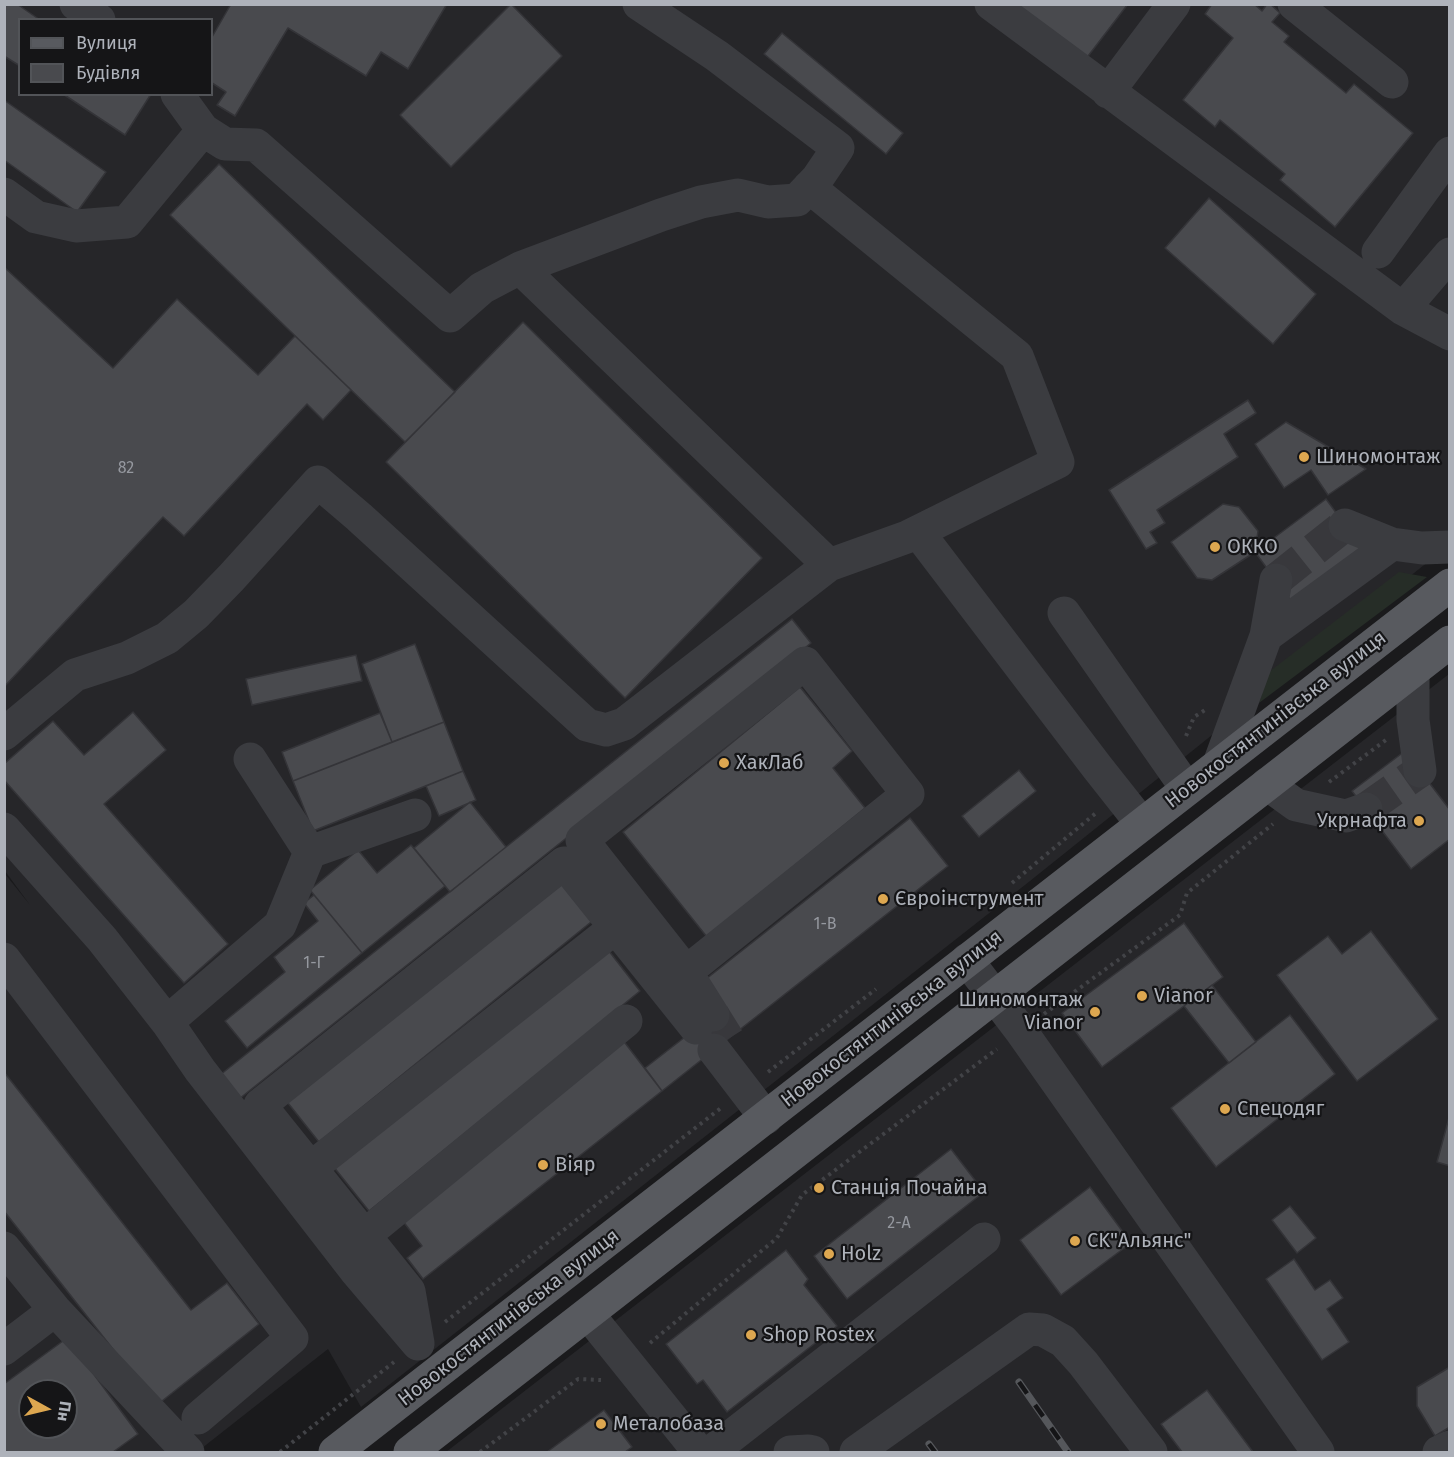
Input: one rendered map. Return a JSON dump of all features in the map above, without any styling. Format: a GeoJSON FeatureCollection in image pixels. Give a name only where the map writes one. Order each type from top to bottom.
{"type":"FeatureCollection","features":[{"type":"Feature","properties":{"kind":"main road","name":"Новокостянтинівська вулиця"},"geometry":{"type":"LineString","coordinates":[[335,1452],[1449,585]]}},
{"type":"Feature","properties":{"kind":"main road"},"geometry":{"type":"LineString","coordinates":[[410,1452],[1449,642]]}},
{"type":"Feature","properties":{"kind":"street"},"geometry":{"type":"LineString","coordinates":[[76,4],[96,18]]}},
{"type":"Feature","properties":{"kind":"street"},"geometry":{"type":"LineString","coordinates":[[178,96],[203,130],[225,144],[256,145],[450,316],[482,288],[520,268],[661,214],[701,202],[738,195],[768,202],[797,200],[810,187],[838,148],[717,56],[639,4]]}},
{"type":"Feature","properties":{"kind":"street"},"geometry":{"type":"LineString","coordinates":[[992,4],[1403,309],[1449,334]]}},
{"type":"Feature","properties":{"kind":"street"},"geometry":{"type":"LineString","coordinates":[[1108,92],[1174,4]]}},
{"type":"Feature","properties":{"kind":"street"},"geometry":{"type":"LineString","coordinates":[[1294,4],[1392,82]]}},
{"type":"Feature","properties":{"kind":"street"},"geometry":{"type":"LineString","coordinates":[[4,194],[36,217],[76,226],[127,222],[203,130]]}},
{"type":"Feature","properties":{"kind":"street"},"geometry":{"type":"LineString","coordinates":[[1378,252],[1449,153]]}},
{"type":"Feature","properties":{"kind":"street"},"geometry":{"type":"LineString","coordinates":[[4,734],[75,675],[127,658],[167,638],[196,614],[318,482],[587,725],[606,730],[624,724],[829,565],[918,532],[1058,462],[1017,356],[810,187]]}},
{"type":"Feature","properties":{"kind":"street"},"geometry":{"type":"LineString","coordinates":[[1403,309],[1449,254]]}},
{"type":"Feature","properties":{"kind":"street"},"geometry":{"type":"LineString","coordinates":[[520,268],[829,565]]}},
{"type":"Feature","properties":{"kind":"street"},"geometry":{"type":"LineString","coordinates":[[1345,525],[1392,544],[1422,548],[1449,547]]}},
{"type":"Feature","properties":{"kind":"street"},"geometry":{"type":"LineString","coordinates":[[918,532],[1096,767],[1142,824]]}},
{"type":"Feature","properties":{"kind":"street"},"geometry":{"type":"LineString","coordinates":[[1266,636],[1392,544]]}},
{"type":"Feature","properties":{"kind":"street"},"geometry":{"type":"LineString","coordinates":[[1219,764],[1266,636],[1276,580]]}},
{"type":"Feature","properties":{"kind":"street"},"geometry":{"type":"LineString","coordinates":[[1064,613],[1187,789]]}},
{"type":"Feature","properties":{"kind":"street"},"geometry":{"type":"LineString","coordinates":[[686,972],[908,794],[805,663],[582,840],[686,972],[713,1033],[740,1083],[766,1118]]}},
{"type":"Feature","properties":{"kind":"street"},"geometry":{"type":"LineString","coordinates":[[1413,671],[1413,720],[1420,771]]}},
{"type":"Feature","properties":{"kind":"street"},"geometry":{"type":"LineString","coordinates":[[250,759],[310,852]]}},
{"type":"Feature","properties":{"kind":"street"},"geometry":{"type":"LineString","coordinates":[[1267,784],[1296,805],[1346,816],[1366,809]]}},
{"type":"Feature","properties":{"kind":"street"},"geometry":{"type":"LineString","coordinates":[[167,1022],[280,925],[310,852],[415,814]]}},
{"type":"Feature","properties":{"kind":"street"},"geometry":{"type":"LineString","coordinates":[[4,829],[102,939],[355,1270],[440,1371]]}},
{"type":"Feature","properties":{"kind":"street"},"geometry":{"type":"LineString","coordinates":[[418,1343],[409,1291],[312,1167],[260,1105],[564,863],[616,927],[713,1033]]}},
{"type":"Feature","properties":{"kind":"street"},"geometry":{"type":"LineString","coordinates":[[312,1167],[616,927]]}},
{"type":"Feature","properties":{"kind":"street"},"geometry":{"type":"LineString","coordinates":[[4,959],[292,1338],[183,1441],[55,1311],[4,1248]]}},
{"type":"Feature","properties":{"kind":"street"},"geometry":{"type":"LineString","coordinates":[[968,960],[1021,1031],[1318,1452]]}},
{"type":"Feature","properties":{"kind":"street"},"geometry":{"type":"LineString","coordinates":[[365,1235],[626,1021]]}},
{"type":"Feature","properties":{"kind":"street"},"geometry":{"type":"LineString","coordinates":[[711,1452],[984,1239]]}},
{"type":"Feature","properties":{"kind":"street"},"geometry":{"type":"LineString","coordinates":[[4,1348],[55,1311]]}},
{"type":"Feature","properties":{"kind":"street"},"geometry":{"type":"LineString","coordinates":[[588,1314],[699,1452]]}},
{"type":"Feature","properties":{"kind":"street"},"geometry":{"type":"LineString","coordinates":[[856,1452],[1029,1329],[1043,1330],[1063,1341],[1083,1363],[1151,1452]]}},
{"type":"Feature","properties":{"kind":"street"},"geometry":{"type":"LineString","coordinates":[[1439,1452],[1449,1447]]}},
{"type":"Feature","properties":{"kind":"street"},"geometry":{"type":"LineString","coordinates":[[790,1452],[813,1452]]}},
{"type":"Feature","properties":{"kind":"path"},"geometry":{"type":"LineString","coordinates":[[480,1452],[578,1379],[601,1381],[626,1363],[777,1238],[802,1195],[1180,915],[1187,893],[1296,805],[1413,720]]}},
{"type":"Feature","properties":{"kind":"shaded area"},"geometry":{"type":"Polygon","coordinates":[[[5,5],[1449,5],[1449,545],[1030,881],[361,1407],[328,1349],[197,1452],[5,1452],[5,874],[30,905],[5,871],[5,5]]]}},
{"type":"Feature","properties":{"kind":"shaded area"},"geometry":{"type":"Polygon","coordinates":[[[1399,572],[1427,577],[1259,703],[1269,672],[1399,572]]]}},
{"type":"Feature","properties":{"kind":"shaded area"},"geometry":{"type":"Polygon","coordinates":[[[1449,674],[1449,1452],[446,1452],[1084,957],[1449,674]]]}},
{"type":"Feature","properties":{"kind":"building"},"geometry":{"type":"Polygon","coordinates":[[[4,4],[17,4],[37,18],[18,18],[18,65],[4,56],[4,4]]]}},
{"type":"Feature","properties":{"kind":"building"},"geometry":{"type":"Polygon","coordinates":[[[231,4],[447,4],[408,69],[381,52],[366,76],[288,28],[235,116],[217,105],[226,92],[213,84],[213,35],[231,4]]]}},
{"type":"Feature","properties":{"kind":"building"},"geometry":{"type":"Polygon","coordinates":[[[511,4],[562,56],[451,167],[400,115],[511,4]]]}},
{"type":"Feature","properties":{"kind":"building"},"geometry":{"type":"Polygon","coordinates":[[[1007,4],[1128,4],[1082,64],[1007,4]]]}},
{"type":"Feature","properties":{"kind":"building"},"geometry":{"type":"Polygon","coordinates":[[[1212,4],[1254,4],[1262,11],[1267,4],[1270,4],[1280,13],[1272,22],[1289,36],[1284,42],[1346,93],[1354,84],[1413,133],[1335,227],[1280,180],[1285,174],[1220,120],[1215,127],[1183,100],[1233,38],[1205,14],[1212,4]]]}},
{"type":"Feature","properties":{"kind":"building"},"geometry":{"type":"Polygon","coordinates":[[[782,33],[903,133],[886,154],[764,54],[782,33]]]}},
{"type":"Feature","properties":{"kind":"building"},"geometry":{"type":"Polygon","coordinates":[[[66,96],[150,96],[125,135],[66,96]]]}},
{"type":"Feature","properties":{"kind":"building"},"geometry":{"type":"Polygon","coordinates":[[[4,100],[106,172],[77,212],[4,160],[4,100]]]}},
{"type":"Feature","properties":{"kind":"building"},"geometry":{"type":"Polygon","coordinates":[[[219,164],[455,392],[405,442],[170,215],[219,164]]]}},
{"type":"Feature","properties":{"kind":"building"},"geometry":{"type":"Polygon","coordinates":[[[1209,198],[1316,294],[1273,344],[1165,248],[1209,198]]]}},
{"type":"Feature","properties":{"kind":"building"},"geometry":{"type":"Polygon","coordinates":[[[4,267],[113,368],[177,299],[258,375],[295,336],[351,390],[323,420],[307,404],[184,536],[163,517],[4,687],[4,267]]]}},
{"type":"Feature","properties":{"kind":"building"},"geometry":{"type":"Polygon","coordinates":[[[523,322],[762,558],[625,698],[386,462],[523,322]]]}},
{"type":"Feature","properties":{"kind":"building"},"geometry":{"type":"Polygon","coordinates":[[[1248,400],[1256,413],[1224,434],[1238,457],[1157,510],[1165,523],[1150,532],[1157,543],[1146,549],[1109,490],[1248,400]]]}},
{"type":"Feature","properties":{"kind":"building","name":"Шиномонтаж"},"geometry":{"type":"Polygon","coordinates":[[[1286,422],[1366,469],[1328,495],[1311,470],[1284,488],[1255,444],[1286,422]]]}},
{"type":"Feature","properties":{"kind":"building"},"geometry":{"type":"Polygon","coordinates":[[[1326,499],[1365,552],[1294,605],[1255,552],[1326,499]]]}},
{"type":"Feature","properties":{"kind":"building","name":"ОККО"},"geometry":{"type":"Polygon","coordinates":[[[1223,504],[1239,507],[1258,531],[1255,552],[1212,580],[1197,578],[1171,542],[1223,504]]]}},
{"type":"Feature","properties":{"kind":"building"},"geometry":{"type":"Polygon","coordinates":[[[792,619],[811,643],[239,1099],[220,1075],[792,619]]]}},
{"type":"Feature","properties":{"kind":"building"},"geometry":{"type":"Polygon","coordinates":[[[415,644],[444,722],[392,742],[362,664],[415,644]]]}},
{"type":"Feature","properties":{"kind":"building"},"geometry":{"type":"Polygon","coordinates":[[[356,655],[362,681],[252,705],[246,679],[356,655]]]}},
{"type":"Feature","properties":{"kind":"building"},"geometry":{"type":"Polygon","coordinates":[[[800,687],[852,751],[833,768],[865,808],[707,937],[623,832],[800,687]]]}},
{"type":"Feature","properties":{"kind":"building"},"geometry":{"type":"Polygon","coordinates":[[[133,712],[166,750],[104,804],[228,944],[184,983],[4,780],[4,764],[53,721],[84,755],[133,712]]]}},
{"type":"Feature","properties":{"kind":"building"},"geometry":{"type":"Polygon","coordinates":[[[380,713],[392,742],[293,781],[282,752],[380,713]]]}},
{"type":"Feature","properties":{"kind":"building"},"geometry":{"type":"Polygon","coordinates":[[[444,722],[463,771],[313,831],[293,781],[444,722]]]}},
{"type":"Feature","properties":{"kind":"building"},"geometry":{"type":"Polygon","coordinates":[[[1405,751],[1450,810],[1450,839],[1411,869],[1352,791],[1405,751]]]}},
{"type":"Feature","properties":{"kind":"building"},"geometry":{"type":"Polygon","coordinates":[[[1019,770],[1036,791],[979,837],[962,816],[1019,770]]]}},
{"type":"Feature","properties":{"kind":"building"},"geometry":{"type":"Polygon","coordinates":[[[463,771],[476,800],[439,816],[426,786],[463,771]]]}},
{"type":"Feature","properties":{"kind":"building"},"geometry":{"type":"Polygon","coordinates":[[[470,802],[506,847],[450,892],[414,848],[470,802]]]}},
{"type":"Feature","properties":{"kind":"building"},"geometry":{"type":"Polygon","coordinates":[[[910,818],[948,866],[738,1031],[701,983],[910,818]]]}},
{"type":"Feature","properties":{"kind":"building"},"geometry":{"type":"Polygon","coordinates":[[[411,845],[445,886],[362,953],[310,890],[358,850],[377,873],[411,845]]]}},
{"type":"Feature","properties":{"kind":"building"},"geometry":{"type":"Polygon","coordinates":[[[560,874],[596,918],[319,1142],[284,1098],[560,874]]]}},
{"type":"Feature","properties":{"kind":"building"},"geometry":{"type":"Polygon","coordinates":[[[314,895],[362,953],[247,1048],[225,1021],[285,972],[274,957],[318,921],[304,903],[314,895]]]}},
{"type":"Feature","properties":{"kind":"building","name":"Vianor"},"geometry":{"type":"Polygon","coordinates":[[[1184,923],[1223,977],[1102,1067],[1062,1013],[1184,923]]]}},
{"type":"Feature","properties":{"kind":"building"},"geometry":{"type":"Polygon","coordinates":[[[1371,931],[1438,1019],[1357,1081],[1277,975],[1328,936],[1342,954],[1371,931]]]}},
{"type":"Feature","properties":{"kind":"building"},"geometry":{"type":"Polygon","coordinates":[[[605,946],[640,991],[369,1211],[333,1166],[605,946]]]}},
{"type":"Feature","properties":{"kind":"building"},"geometry":{"type":"Polygon","coordinates":[[[1212,985],[1256,1042],[1229,1063],[1184,1006],[1212,985]]]}},
{"type":"Feature","properties":{"kind":"building"},"geometry":{"type":"Polygon","coordinates":[[[721,1009],[738,1031],[662,1091],[645,1068],[721,1009]]]}},
{"type":"Feature","properties":{"kind":"building"},"geometry":{"type":"Polygon","coordinates":[[[1290,1015],[1335,1074],[1216,1167],[1171,1108],[1290,1015]]]}},
{"type":"Feature","properties":{"kind":"building"},"geometry":{"type":"Polygon","coordinates":[[[622,1039],[662,1091],[423,1279],[407,1258],[422,1246],[399,1216],[622,1039]]]}},
{"type":"Feature","properties":{"kind":"building"},"geometry":{"type":"Polygon","coordinates":[[[4,1072],[191,1310],[227,1283],[259,1324],[157,1405],[4,1211],[4,1072]]]}},
{"type":"Feature","properties":{"kind":"building"},"geometry":{"type":"Polygon","coordinates":[[[1450,1114],[1450,1166],[1437,1162],[1450,1114]]]}},
{"type":"Feature","properties":{"kind":"building"},"geometry":{"type":"Polygon","coordinates":[[[951,1149],[984,1192],[847,1299],[814,1256],[951,1149]]]}},
{"type":"Feature","properties":{"kind":"building","name":"CK\"Альянс\""},"geometry":{"type":"Polygon","coordinates":[[[1090,1187],[1131,1243],[1061,1295],[1020,1240],[1090,1187]]]}},
{"type":"Feature","properties":{"kind":"building"},"geometry":{"type":"Polygon","coordinates":[[[1290,1206],[1316,1238],[1297,1253],[1272,1220],[1290,1206]]]}},
{"type":"Feature","properties":{"kind":"building","name":"Shop Rostex"},"geometry":{"type":"Polygon","coordinates":[[[786,1250],[808,1279],[804,1285],[837,1326],[727,1412],[703,1380],[697,1384],[666,1344],[786,1250]]]}},
{"type":"Feature","properties":{"kind":"building"},"geometry":{"type":"Polygon","coordinates":[[[1294,1259],[1315,1290],[1330,1280],[1343,1298],[1327,1309],[1349,1342],[1322,1360],[1266,1279],[1294,1259]]]}},
{"type":"Feature","properties":{"kind":"building"},"geometry":{"type":"Polygon","coordinates":[[[67,1338],[138,1434],[113,1452],[4,1452],[4,1384],[67,1338]]]}},
{"type":"Feature","properties":{"kind":"building"},"geometry":{"type":"Polygon","coordinates":[[[1450,1367],[1450,1427],[1435,1436],[1417,1406],[1417,1387],[1450,1367]]]}},
{"type":"Feature","properties":{"kind":"building"},"geometry":{"type":"Polygon","coordinates":[[[1207,1390],[1253,1452],[1182,1452],[1161,1424],[1207,1390]]]}},
{"type":"Feature","properties":{"kind":"building"},"geometry":{"type":"Polygon","coordinates":[[[604,1410],[632,1447],[625,1452],[547,1452],[604,1410]]]}},
{"type":"Feature","properties":{"kind":"tunnel"},"geometry":{"type":"LineString","coordinates":[[1276,580],[1345,525]]}},
{"type":"Feature","properties":{"kind":"tunnel"},"geometry":{"type":"LineString","coordinates":[[1366,809],[1420,771]]}},
{"type":"Feature","properties":{"kind":"tunnel"},"geometry":{"type":"LineString","coordinates":[[713,1015],[728,1039]]}},
{"type":"Feature","properties":{"kind":"railway"},"geometry":{"type":"LineString","coordinates":[[1019,1382],[1068,1452]]}},
{"type":"Feature","properties":{"kind":"railway"},"geometry":{"type":"LineString","coordinates":[[929,1444],[935,1452]]}},
{"type":"Feature","properties":{"kind":"place","name":"Шиномонтаж"},"geometry":{"type":"Point","coordinates":[1304,457]}},
{"type":"Feature","properties":{"kind":"place","name":"ОККО"},"geometry":{"type":"Point","coordinates":[1215,547]}},
{"type":"Feature","properties":{"kind":"place","name":"ХакЛаб"},"geometry":{"type":"Point","coordinates":[724,763]}},
{"type":"Feature","properties":{"kind":"place","name":"Укрнафта"},"geometry":{"type":"Point","coordinates":[1419,821]}},
{"type":"Feature","properties":{"kind":"place","name":"Євроiнструмент"},"geometry":{"type":"Point","coordinates":[883,899]}},
{"type":"Feature","properties":{"kind":"place","name":"Vianor"},"geometry":{"type":"Point","coordinates":[1142,996]}},
{"type":"Feature","properties":{"kind":"place","name":"Шиномонтаж Vianor"},"geometry":{"type":"Point","coordinates":[1095,1012]}},
{"type":"Feature","properties":{"kind":"place","name":"Спецодяг"},"geometry":{"type":"Point","coordinates":[1225,1109]}},
{"type":"Feature","properties":{"kind":"place","name":"Віяр"},"geometry":{"type":"Point","coordinates":[543,1165]}},
{"type":"Feature","properties":{"kind":"place","name":"Станція Почайна"},"geometry":{"type":"Point","coordinates":[819,1188]}},
{"type":"Feature","properties":{"kind":"place","name":"CK\"Альянс\""},"geometry":{"type":"Point","coordinates":[1075,1241]}},
{"type":"Feature","properties":{"kind":"place","name":"Holz"},"geometry":{"type":"Point","coordinates":[829,1254]}},
{"type":"Feature","properties":{"kind":"place","name":"Shop Rostex"},"geometry":{"type":"Point","coordinates":[751,1335]}},
{"type":"Feature","properties":{"kind":"place","name":"Металобаза"},"geometry":{"type":"Point","coordinates":[601,1424]}}]}
